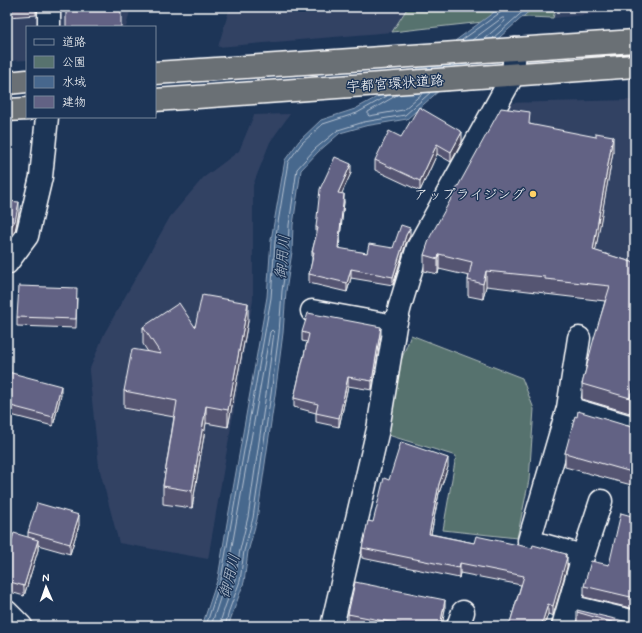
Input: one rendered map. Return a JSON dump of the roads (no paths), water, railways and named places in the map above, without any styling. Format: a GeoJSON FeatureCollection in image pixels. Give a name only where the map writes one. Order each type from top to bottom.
{"type":"FeatureCollection","features":[{"type":"Feature","properties":{"kind":"highway","name":"宇都宮環状道路"},"geometry":{"type":"LineString","coordinates":[[156,73],[632,41]]}},
{"type":"Feature","properties":{"kind":"highway","name":"宇都宮環状道路"},"geometry":{"type":"LineString","coordinates":[[156,100],[635,66]]}},
{"type":"Feature","properties":{"kind":"highway"},"geometry":{"type":"LineString","coordinates":[[7,83],[26,81]]}},
{"type":"Feature","properties":{"kind":"highway"},"geometry":{"type":"LineString","coordinates":[[7,110],[26,109]]}},
{"type":"Feature","properties":{"kind":"street"},"geometry":{"type":"LineString","coordinates":[[49,7],[49,26]]}},
{"type":"Feature","properties":{"kind":"street"},"geometry":{"type":"LineString","coordinates":[[332,626],[378,429],[395,326],[418,247],[513,75],[515,49]]}},
{"type":"Feature","properties":{"kind":"street"},"geometry":{"type":"LineString","coordinates":[[7,262],[27,236],[41,176],[47,118]]}},
{"type":"Feature","properties":{"kind":"street"},"geometry":{"type":"LineString","coordinates":[[312,311],[395,326]]}},
{"type":"Feature","properties":{"kind":"street"},"geometry":{"type":"LineString","coordinates":[[579,338],[568,408],[529,541],[583,556]]}},
{"type":"Feature","properties":{"kind":"street"},"geometry":{"type":"LineString","coordinates":[[568,408],[635,428]]}},
{"type":"Feature","properties":{"kind":"street"},"geometry":{"type":"LineString","coordinates":[[601,501],[583,556],[566,616],[635,622]]}},
{"type":"Feature","properties":{"kind":"street"},"geometry":{"type":"LineString","coordinates":[[7,612],[21,626]]}},
{"type":"Feature","properties":{"kind":"water","name":"御用川"},"geometry":{"type":"Polygon","coordinates":[[[501,7],[534,7],[407,119],[365,126],[340,133],[318,152],[301,170],[293,225],[292,252],[286,291],[283,333],[275,395],[257,519],[248,552],[244,582],[228,626],[202,626],[218,578],[267,297],[271,240],[285,160],[299,141],[321,120],[355,109],[386,92],[501,7]]]}},
{"type":"Feature","properties":{"kind":"place","name":"アップライジング"},"geometry":{"type":"Point","coordinates":[533,194]}}]}
